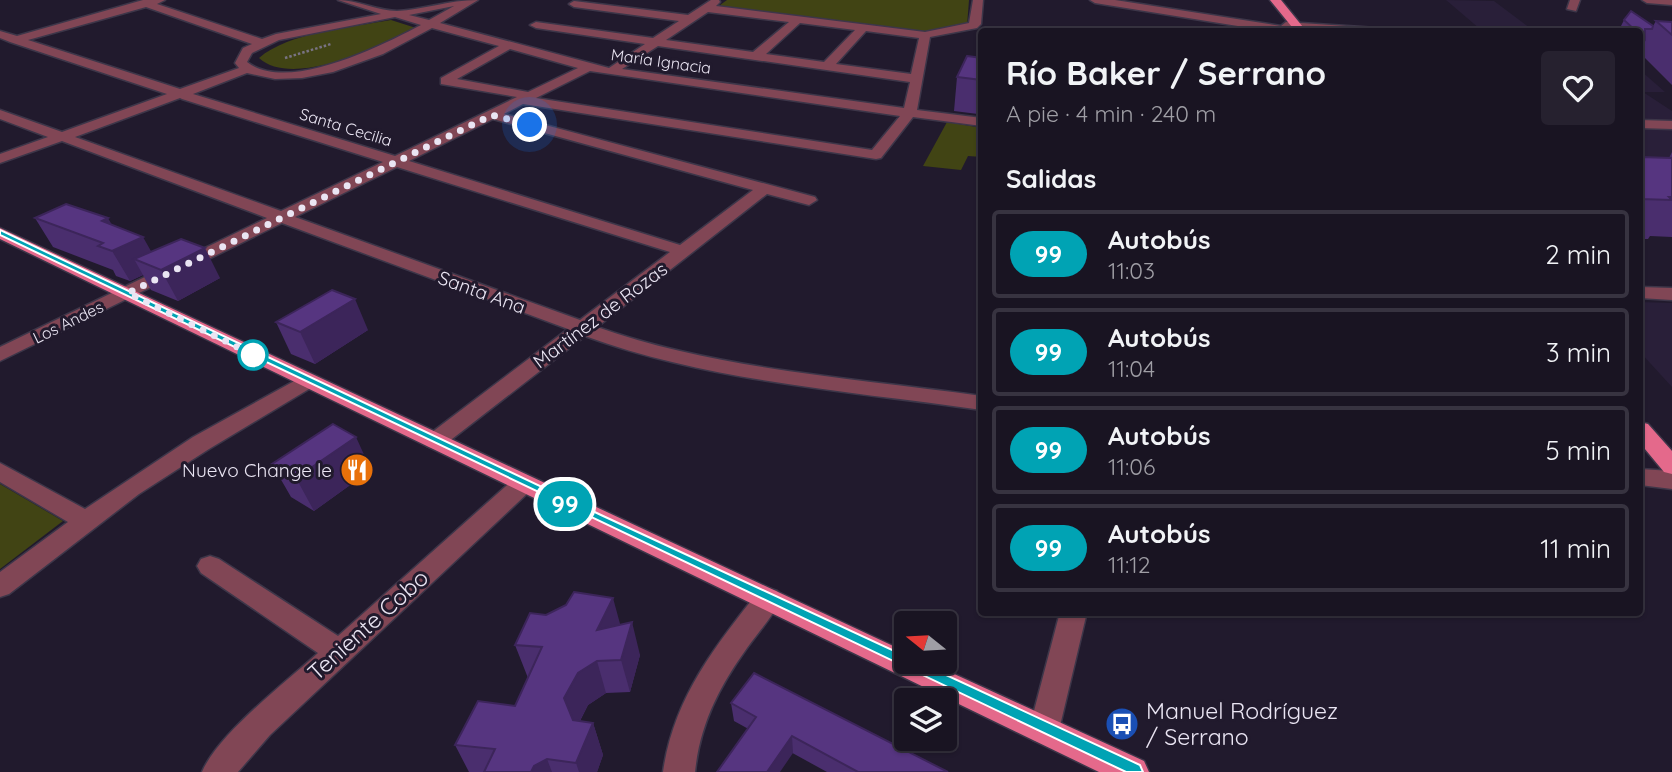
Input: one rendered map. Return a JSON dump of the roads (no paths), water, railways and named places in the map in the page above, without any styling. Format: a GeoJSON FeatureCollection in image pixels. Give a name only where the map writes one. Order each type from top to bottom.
{"type":"FeatureCollection","features":[{"type":"Feature","properties":{"kind":"main road"},"geometry":{"type":"LineString","coordinates":[[1275,0],[1298,28]]}},
{"type":"Feature","properties":{"kind":"main road"},"geometry":{"type":"LineString","coordinates":[[0,233],[1133,772]]}},
{"type":"Feature","properties":{"kind":"main road"},"geometry":{"type":"LineString","coordinates":[[1643,433],[1672,467]]}},
{"type":"Feature","properties":{"kind":"street"},"geometry":{"type":"LineString","coordinates":[[0,44],[140,2],[160,0]]}},
{"type":"Feature","properties":{"kind":"street","name":"María Ignacia"},"geometry":{"type":"LineString","coordinates":[[343,0],[589,67],[978,121]]}},
{"type":"Feature","properties":{"kind":"street"},"geometry":{"type":"LineString","coordinates":[[248,69],[240,60],[247,51],[285,35],[471,0]]}},
{"type":"Feature","properties":{"kind":"street"},"geometry":{"type":"LineString","coordinates":[[0,159],[248,69],[282,75],[337,68],[368,56],[471,0]]}},
{"type":"Feature","properties":{"kind":"street"},"geometry":{"type":"LineString","coordinates":[[612,71],[718,0]]}},
{"type":"Feature","properties":{"kind":"street"},"geometry":{"type":"LineString","coordinates":[[705,8],[925,35],[967,28],[975,24],[978,0]]}},
{"type":"Feature","properties":{"kind":"street"},"geometry":{"type":"LineString","coordinates":[[1094,0],[1284,28]]}},
{"type":"Feature","properties":{"kind":"street"},"geometry":{"type":"LineString","coordinates":[[1647,0],[1672,1]]}},
{"type":"Feature","properties":{"kind":"street"},"geometry":{"type":"LineString","coordinates":[[140,2],[261,43]]}},
{"type":"Feature","properties":{"kind":"street"},"geometry":{"type":"LineString","coordinates":[[690,19],[569,7],[446,81],[526,98],[876,155],[910,112],[925,35]]}},
{"type":"Feature","properties":{"kind":"street"},"geometry":{"type":"LineString","coordinates":[[755,57],[798,19]]}},
{"type":"Feature","properties":{"kind":"street"},"geometry":{"type":"LineString","coordinates":[[536,25],[918,79]]}},
{"type":"Feature","properties":{"kind":"street"},"geometry":{"type":"LineString","coordinates":[[827,66],[864,27]]}},
{"type":"Feature","properties":{"kind":"street","name":"Santa Cecilia"},"geometry":{"type":"LineString","coordinates":[[0,34],[180,94],[683,251]]}},
{"type":"Feature","properties":{"kind":"street","name":"Los Andes"},"geometry":{"type":"LineString","coordinates":[[0,355],[589,67]]}},
{"type":"Feature","properties":{"kind":"street","name":"Santa Ana"},"geometry":{"type":"LineString","coordinates":[[0,114],[637,348],[697,363],[978,402]]}},
{"type":"Feature","properties":{"kind":"street"},"geometry":{"type":"LineString","coordinates":[[492,115],[809,200]]}},
{"type":"Feature","properties":{"kind":"street"},"geometry":{"type":"LineString","coordinates":[[1643,124],[1672,125]]}},
{"type":"Feature","properties":{"kind":"street","name":"Martínez de Rozas"},"geometry":{"type":"LineString","coordinates":[[435,442],[765,188]]}},
{"type":"Feature","properties":{"kind":"street"},"geometry":{"type":"LineString","coordinates":[[1643,293],[1672,294]]}},
{"type":"Feature","properties":{"kind":"street"},"geometry":{"type":"LineString","coordinates":[[0,586],[86,521],[201,443],[307,381]]}},
{"type":"Feature","properties":{"kind":"street"},"geometry":{"type":"LineString","coordinates":[[0,471],[86,521]]}},
{"type":"Feature","properties":{"kind":"street"},"geometry":{"type":"LineString","coordinates":[[1643,477],[1672,480]]}},
{"type":"Feature","properties":{"kind":"street","name":"Teniente Cobo"},"geometry":{"type":"LineString","coordinates":[[218,772],[260,725],[338,651],[523,484]]}},
{"type":"Feature","properties":{"kind":"street"},"geometry":{"type":"LineString","coordinates":[[210,566],[338,651]]}},
{"type":"Feature","properties":{"kind":"street"},"geometry":{"type":"LineString","coordinates":[[679,772],[687,725],[701,694],[733,644],[768,599]]}},
{"type":"Feature","properties":{"kind":"street"},"geometry":{"type":"LineString","coordinates":[[1044,730],[1073,616]]}},
{"type":"Feature","properties":{"kind":"place","name":"Nuevo Change le"},"geometry":{"type":"Point","coordinates":[357,470]}},
{"type":"Feature","properties":{"kind":"place","name":"Manuel Rodríguez / Serrano"},"geometry":{"type":"Point","coordinates":[1122,724]}}]}
